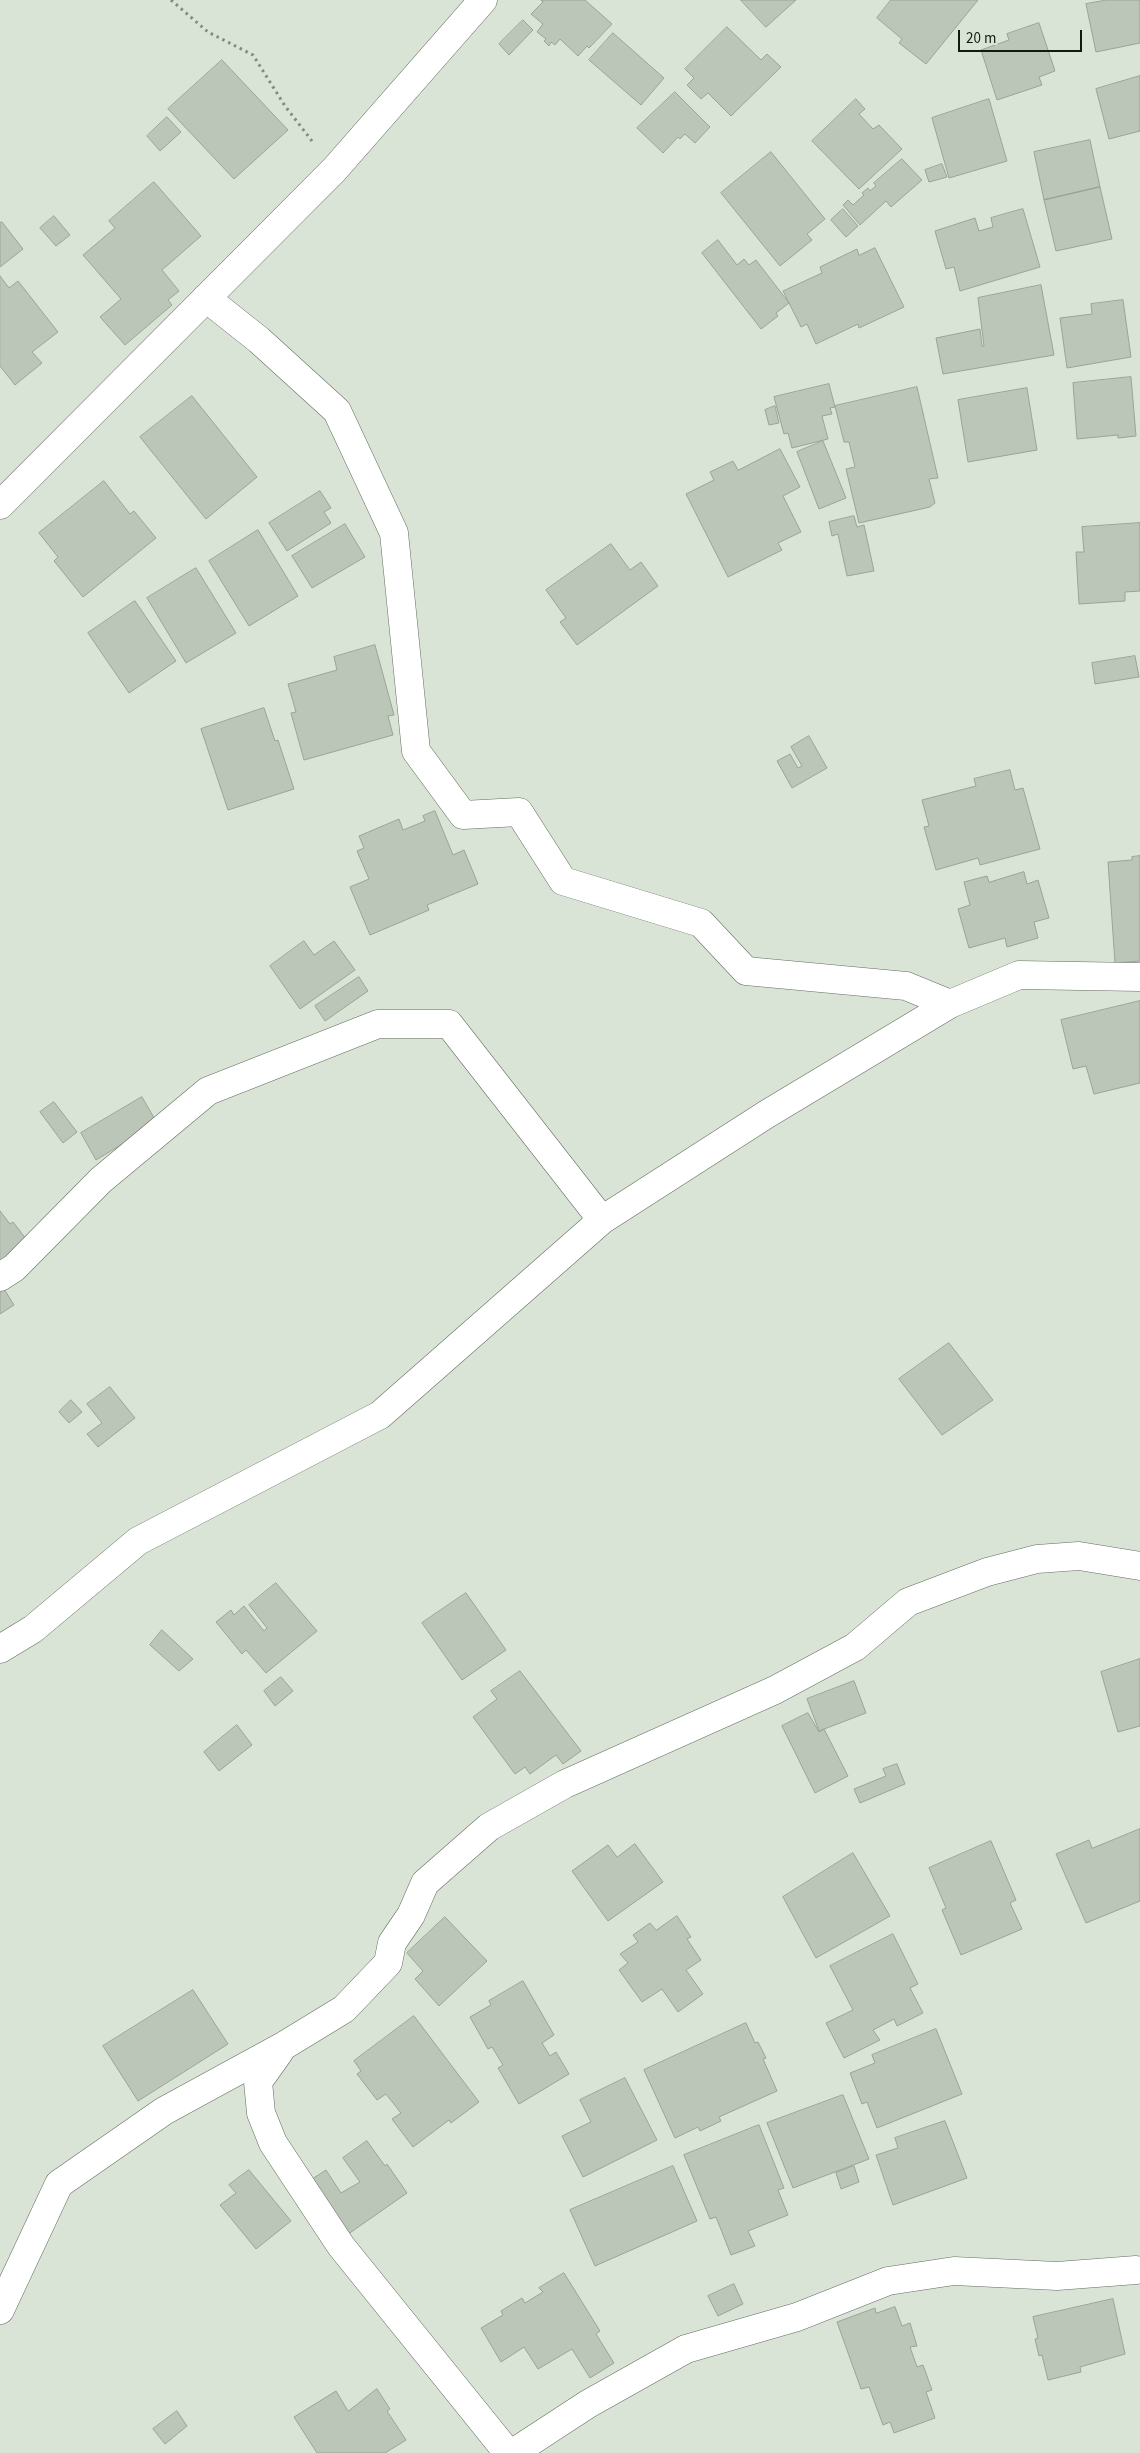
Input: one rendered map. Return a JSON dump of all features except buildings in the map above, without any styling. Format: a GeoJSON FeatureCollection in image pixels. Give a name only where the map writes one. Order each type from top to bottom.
{"type":"FeatureCollection","features":[{"type":"Feature","properties":{"kind":"street"},"geometry":{"type":"LineString","coordinates":[[0,505],[334,170],[483,0]]}},
{"type":"Feature","properties":{"kind":"street"},"geometry":{"type":"LineString","coordinates":[[206,298],[259,340],[337,412],[394,533],[416,751],[463,815],[519,812],[563,881],[701,923],[746,971],[906,986],[950,1004]]}},
{"type":"Feature","properties":{"kind":"street"},"geometry":{"type":"LineString","coordinates":[[0,1649],[33,1629],[138,1542],[380,1415],[602,1220],[767,1114],[950,1004],[1019,975],[1140,977]]}},
{"type":"Feature","properties":{"kind":"street"},"geometry":{"type":"LineString","coordinates":[[0,1277],[14,1268],[101,1180],[208,1091],[378,1024],[449,1024],[602,1220]]}},
{"type":"Feature","properties":{"kind":"street"},"geometry":{"type":"LineString","coordinates":[[0,2310],[59,2184],[164,2112],[285,2045],[344,2009],[388,1963],[392,1943],[411,1915],[426,1883],[489,1826],[565,1784],[775,1690],[855,1647],[908,1602],[987,1572],[1037,1560],[1079,1556],[1140,1566]]}},
{"type":"Feature","properties":{"kind":"street"},"geometry":{"type":"LineString","coordinates":[[285,2045],[258,2082],[261,2113],[273,2143],[341,2246],[508,2453]]}},
{"type":"Feature","properties":{"kind":"street"},"geometry":{"type":"LineString","coordinates":[[512,2453],[588,2404],[686,2349],[797,2317],[888,2281],[954,2271],[1057,2276],[1136,2270]]}},
{"type":"Feature","properties":{"kind":"path"},"geometry":{"type":"LineString","coordinates":[[172,0],[208,32],[253,55],[285,106],[334,170]]}}]}
